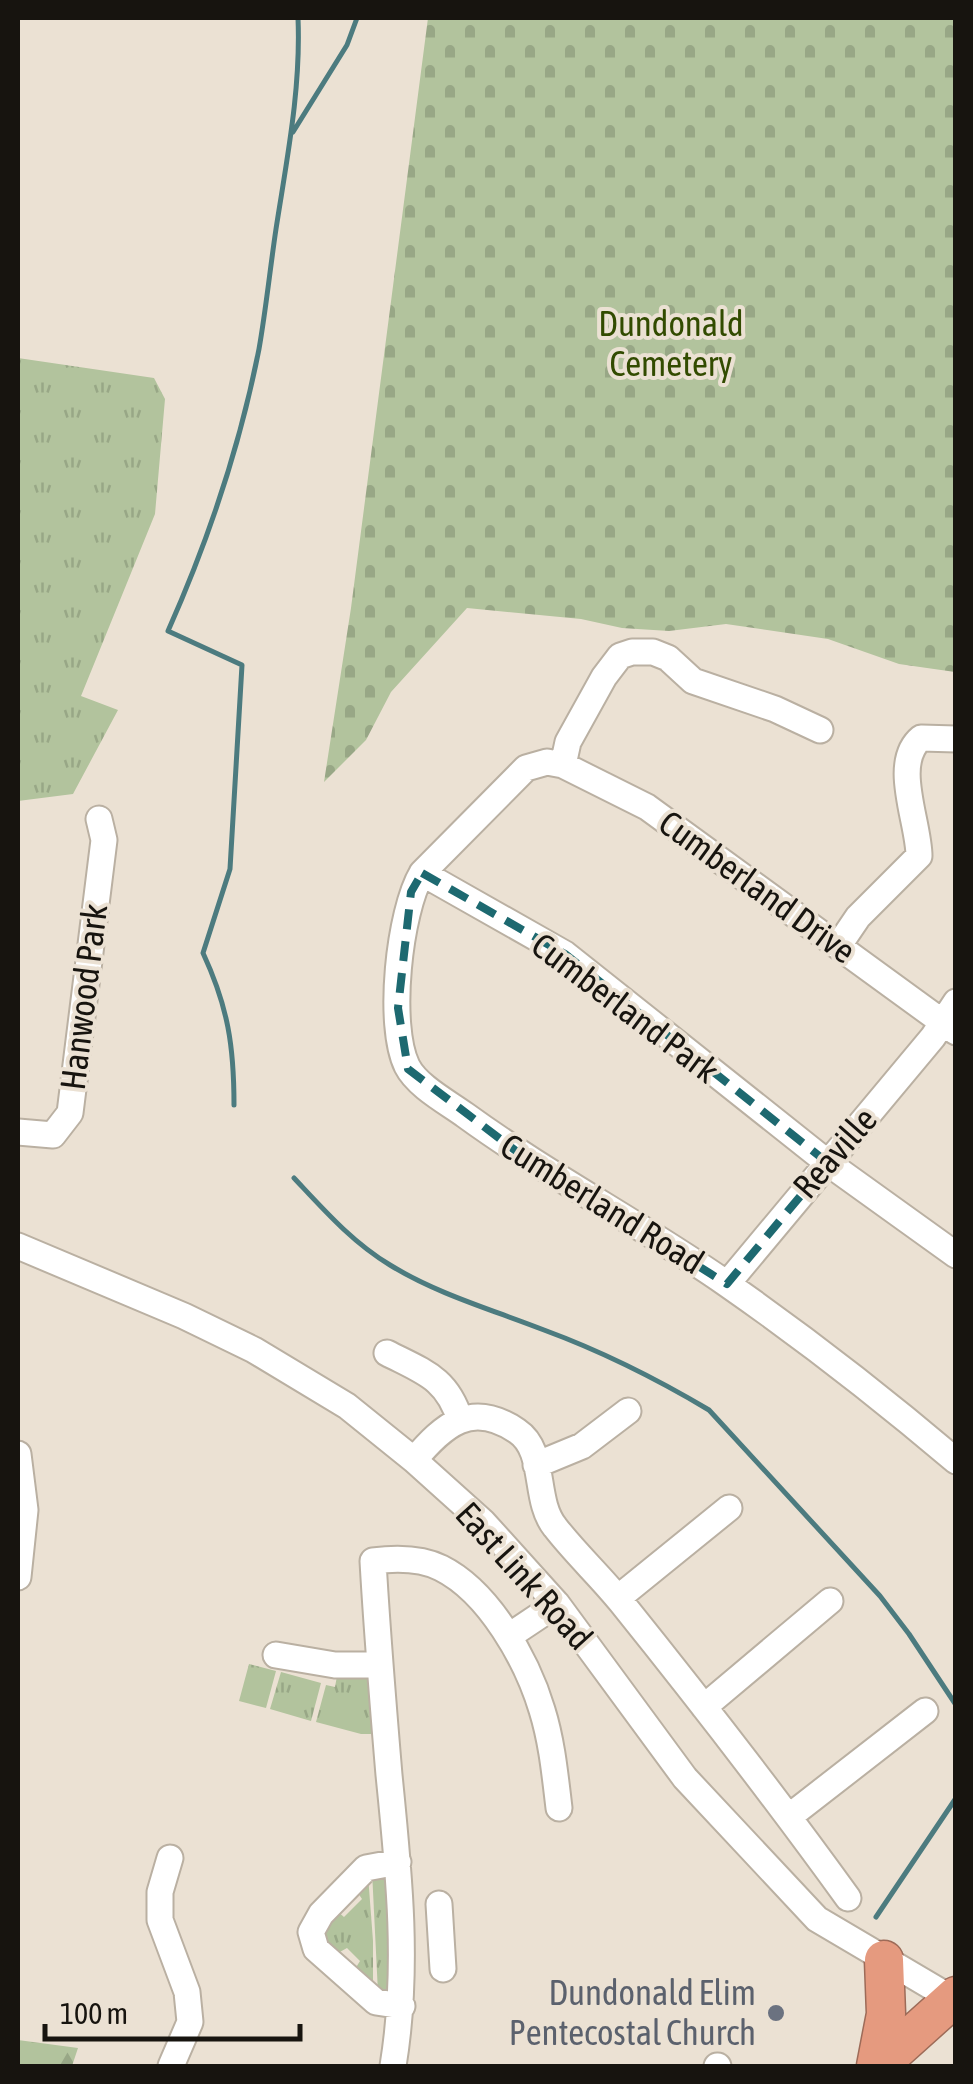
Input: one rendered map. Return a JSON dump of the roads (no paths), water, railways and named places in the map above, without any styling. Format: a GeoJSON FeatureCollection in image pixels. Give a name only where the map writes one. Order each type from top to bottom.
{"type":"FeatureCollection","features":[{"type":"Feature","properties":{"kind":"highway"},"geometry":{"type":"LineString","coordinates":[[877,2066],[886,2014],[884,1960]]}},
{"type":"Feature","properties":{"kind":"highway"},"geometry":{"type":"LineString","coordinates":[[877,2066],[954,1999]]}},
{"type":"Feature","properties":{"kind":"street"},"geometry":{"type":"LineString","coordinates":[[422,874],[526,768],[555,764],[620,656],[653,652],[668,658],[693,681],[775,708],[820,730]]}},
{"type":"Feature","properties":{"kind":"street"},"geometry":{"type":"LineString","coordinates":[[840,945],[858,917],[918,856],[907,757],[912,745],[922,738],[956,739]]}},
{"type":"Feature","properties":{"kind":"street","name":"Cumberland Drive"},"geometry":{"type":"LineString","coordinates":[[555,764],[647,807],[951,1019]]}},
{"type":"Feature","properties":{"kind":"street","name":"Hanwood Park"},"geometry":{"type":"LineString","coordinates":[[18,1132],[53,1135],[70,1114],[104,840],[100,819]]}},
{"type":"Feature","properties":{"kind":"street","name":"Cumberland Park"},"geometry":{"type":"LineString","coordinates":[[422,874],[565,954],[828,1164],[956,1255]]}},
{"type":"Feature","properties":{"kind":"street","name":"Cumberland Road"},"geometry":{"type":"LineString","coordinates":[[422,874],[411,892],[404,919],[400,969],[400,1045],[408,1070],[432,1092],[524,1157],[727,1284],[956,1461]]}},
{"type":"Feature","properties":{"kind":"street","name":"Reaville"},"geometry":{"type":"LineString","coordinates":[[727,1284],[951,1019]]}},
{"type":"Feature","properties":{"kind":"street","name":"East Link Road"},"geometry":{"type":"LineString","coordinates":[[18,1246],[184,1316],[265,1356],[347,1406],[483,1522],[557,1604],[685,1778],[818,1920],[954,1999]]}},
{"type":"Feature","properties":{"kind":"street"},"geometry":{"type":"LineString","coordinates":[[387,1353],[438,1380],[450,1393],[460,1420]]}},
{"type":"Feature","properties":{"kind":"street"},"geometry":{"type":"LineString","coordinates":[[536,1466],[582,1446],[628,1411]]}},
{"type":"Feature","properties":{"kind":"street"},"geometry":{"type":"LineString","coordinates":[[414,1460],[436,1435],[468,1417],[498,1420],[521,1433],[532,1451],[543,1505],[552,1524],[618,1598],[790,1816],[848,1898]]}},
{"type":"Feature","properties":{"kind":"street"},"geometry":{"type":"LineString","coordinates":[[18,1454],[26,1510],[18,1577]]}},
{"type":"Feature","properties":{"kind":"street"},"geometry":{"type":"LineString","coordinates":[[618,1598],[729,1508]]}},
{"type":"Feature","properties":{"kind":"street"},"geometry":{"type":"LineString","coordinates":[[392,2066],[402,2006],[402,1936],[373,1561],[416,1560],[440,1568],[462,1582],[509,1636],[541,1706],[552,1749],[559,1808]]}},
{"type":"Feature","properties":{"kind":"street"},"geometry":{"type":"LineString","coordinates":[[704,1707],[830,1601]]}},
{"type":"Feature","properties":{"kind":"street"},"geometry":{"type":"LineString","coordinates":[[509,1636],[557,1604]]}},
{"type":"Feature","properties":{"kind":"street"},"geometry":{"type":"LineString","coordinates":[[276,1655],[335,1665],[379,1665]]}},
{"type":"Feature","properties":{"kind":"street"},"geometry":{"type":"LineString","coordinates":[[790,1816],[925,1711]]}},
{"type":"Feature","properties":{"kind":"street"},"geometry":{"type":"LineString","coordinates":[[170,1858],[160,1892],[160,1920],[186,1992],[190,2022],[171,2066]]}},
{"type":"Feature","properties":{"kind":"street"},"geometry":{"type":"LineString","coordinates":[[398,1862],[366,1868],[321,1914],[311,1932],[316,1949],[376,2002],[402,2006]]}},
{"type":"Feature","properties":{"kind":"street"},"geometry":{"type":"LineString","coordinates":[[439,1904],[444,1969]]}},
{"type":"Feature","properties":{"kind":"street"},"geometry":{"type":"LineString","coordinates":[[402,1936],[441,1932]]}},
{"type":"Feature","properties":{"kind":"waterway"},"geometry":{"type":"LineString","coordinates":[[234,1105],[228,1027],[203,953],[230,869],[242,665],[168,631],[221,493],[259,349],[292,124],[298,18]]}},
{"type":"Feature","properties":{"kind":"waterway"},"geometry":{"type":"LineString","coordinates":[[293,132],[347,45],[357,18]]}},
{"type":"Feature","properties":{"kind":"waterway"},"geometry":{"type":"LineString","coordinates":[[294,1178],[351,1236],[408,1275],[608,1356],[709,1410],[880,1596],[956,1705]]}},
{"type":"Feature","properties":{"kind":"waterway"},"geometry":{"type":"LineString","coordinates":[[876,1917],[956,1798]]}},
{"type":"Feature","properties":{"kind":"place","name":"Dundonald Elim Pentecostal Church"},"geometry":{"type":"Point","coordinates":[776,2013]}},
{"type":"Feature","properties":{"kind":"park label","name":"Dundonald Cemetery"},"geometry":{"type":"Point","coordinates":[671,344]}}]}
